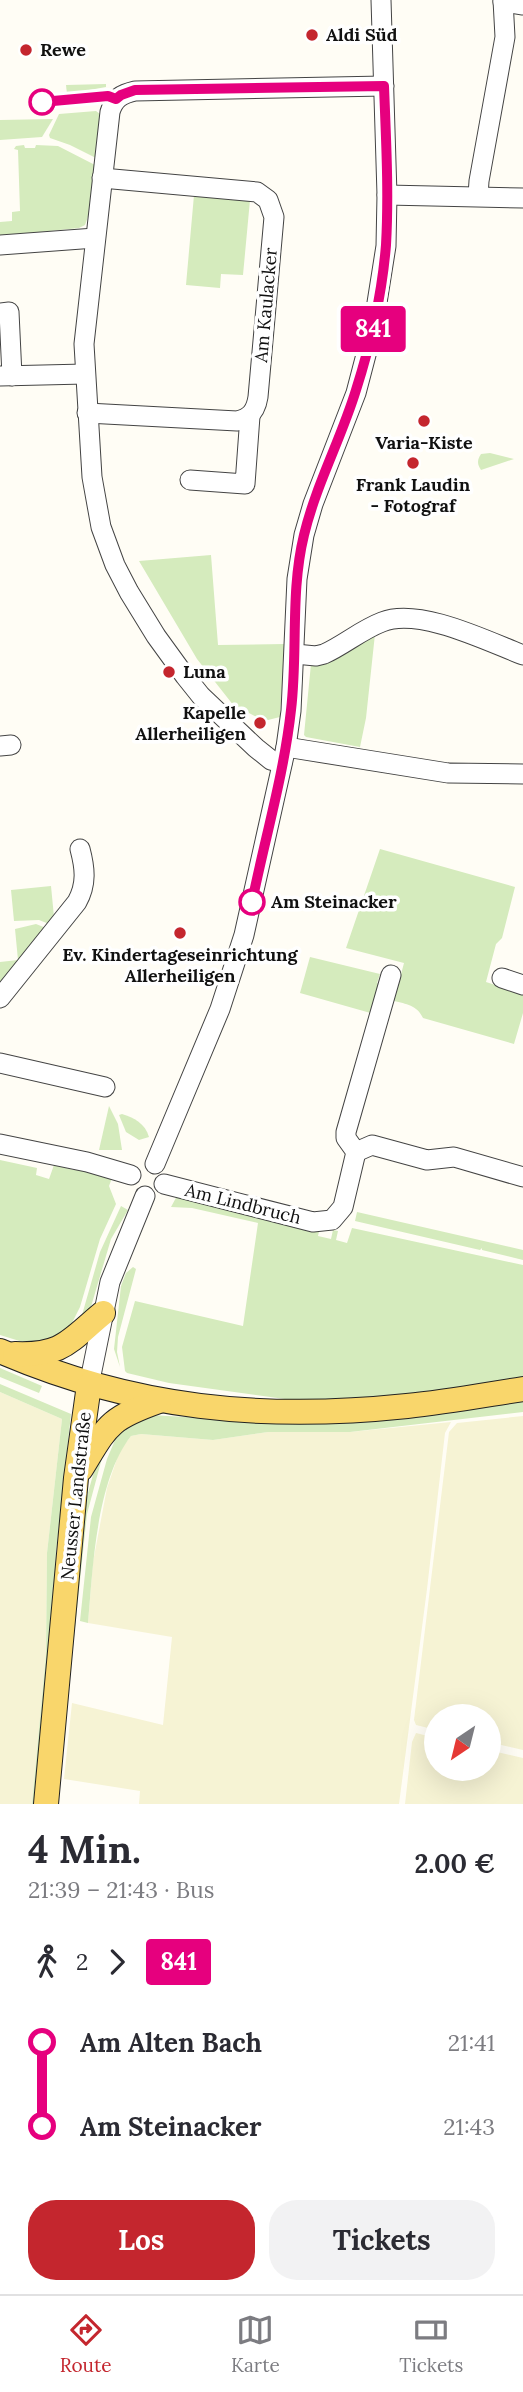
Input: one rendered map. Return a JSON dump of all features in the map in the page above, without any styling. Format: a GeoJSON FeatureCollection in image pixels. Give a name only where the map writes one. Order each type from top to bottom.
{"type":"FeatureCollection","features":[{"type":"Feature","properties":{"kind":"main road"},"geometry":{"type":"LineString","coordinates":[[2,1352],[41,1353],[63,1348],[103,1314]]}},
{"type":"Feature","properties":{"kind":"main road"},"geometry":{"type":"LineString","coordinates":[[2,1352],[89,1385],[161,1401],[245,1410],[333,1411],[409,1406],[523,1389]]}},
{"type":"Feature","properties":{"kind":"main road","name":"Neusser Landstraße"},"geometry":{"type":"LineString","coordinates":[[46,1804],[76,1478],[89,1385]]}},
{"type":"Feature","properties":{"kind":"main road"},"geometry":{"type":"LineString","coordinates":[[76,1478],[110,1424],[125,1413],[161,1401]]}},
{"type":"Feature","properties":{"kind":"street"},"geometry":{"type":"LineString","coordinates":[[155,1164],[236,965],[284,755],[291,711],[297,579],[304,535],[313,504],[356,393],[373,328],[386,246],[381,0]]}},
{"type":"Feature","properties":{"kind":"street"},"geometry":{"type":"LineString","coordinates":[[478,197],[505,37],[503,1],[523,5]]}},
{"type":"Feature","properties":{"kind":"street"},"geometry":{"type":"LineString","coordinates":[[384,86],[135,90],[116,99],[110,112],[85,325],[85,374],[92,477],[100,527],[129,592],[169,656],[201,696],[271,760],[284,755],[448,773],[523,774]]}},
{"type":"Feature","properties":{"kind":"street","name":"Am Kaulacker"},"geometry":{"type":"LineString","coordinates":[[102,178],[257,191],[271,205],[274,217],[258,397],[257,405],[250,416],[245,484],[190,480]]}},
{"type":"Feature","properties":{"kind":"street"},"geometry":{"type":"LineString","coordinates":[[387,195],[523,198]]}},
{"type":"Feature","properties":{"kind":"street"},"geometry":{"type":"LineString","coordinates":[[0,245],[95,238]]}},
{"type":"Feature","properties":{"kind":"street"},"geometry":{"type":"LineString","coordinates":[[0,313],[9,312],[6,376],[85,374]]}},
{"type":"Feature","properties":{"kind":"street"},"geometry":{"type":"LineString","coordinates":[[88,413],[237,421],[250,416]]}},
{"type":"Feature","properties":{"kind":"street"},"geometry":{"type":"LineString","coordinates":[[295,654],[324,654],[382,621],[397,618],[425,621],[523,655]]}},
{"type":"Feature","properties":{"kind":"street"},"geometry":{"type":"LineString","coordinates":[[0,998],[83,891],[85,878],[80,849]]}},
{"type":"Feature","properties":{"kind":"street","name":"Am Lindbruch"},"geometry":{"type":"LineString","coordinates":[[164,1184],[313,1222],[332,1220],[343,1207],[356,1152],[346,1138],[346,1132],[391,975]]}},
{"type":"Feature","properties":{"kind":"street"},"geometry":{"type":"LineString","coordinates":[[502,978],[523,985]]}},
{"type":"Feature","properties":{"kind":"street"},"geometry":{"type":"LineString","coordinates":[[0,1063],[105,1087]]}},
{"type":"Feature","properties":{"kind":"street"},"geometry":{"type":"LineString","coordinates":[[0,1144],[87,1162],[131,1175]]}},
{"type":"Feature","properties":{"kind":"street"},"geometry":{"type":"LineString","coordinates":[[356,1152],[372,1145],[427,1160],[454,1157],[523,1177]]}},
{"type":"Feature","properties":{"kind":"street"},"geometry":{"type":"LineString","coordinates":[[150,1162],[155,1164],[163,1172],[164,1184],[156,1194],[145,1196],[134,1190],[131,1175],[138,1165],[150,1162]]}},
{"type":"Feature","properties":{"kind":"street","name":"Neusser Landstraße"},"geometry":{"type":"LineString","coordinates":[[89,1385],[110,1282],[145,1196]]}},
{"type":"Feature","properties":{"kind":"shaded area"},"geometry":{"type":"Polygon","coordinates":[[[0,1392],[62,1419],[47,1553],[46,1654],[32,1804],[0,1804],[0,1392]]]}},
{"type":"Feature","properties":{"kind":"shaded area"},"geometry":{"type":"Polygon","coordinates":[[[523,1416],[523,1750],[501,1745],[501,1704],[424,1704],[424,1727],[416,1725],[414,1720],[449,1432],[457,1423],[523,1416]]]}},
{"type":"Feature","properties":{"kind":"shaded area"},"geometry":{"type":"Polygon","coordinates":[[[451,1422],[445,1433],[399,1804],[139,1804],[140,1791],[64,1779],[72,1703],[163,1725],[172,1637],[88,1623],[93,1562],[107,1488],[120,1450],[131,1436],[141,1434],[213,1440],[268,1432],[350,1432],[451,1422]]]}},
{"type":"Feature","properties":{"kind":"shaded area"},"geometry":{"type":"Polygon","coordinates":[[[416,1733],[424,1735],[424,1782],[500,1782],[501,1753],[523,1758],[523,1804],[405,1804],[412,1742],[416,1733]]]}},
{"type":"Feature","properties":{"kind":"green space"},"geometry":{"type":"Polygon","coordinates":[[[106,84],[106,87],[67,94],[66,85],[106,84]]]}},
{"type":"Feature","properties":{"kind":"green space"},"geometry":{"type":"Polygon","coordinates":[[[96,111],[100,114],[96,158],[50,138],[59,114],[96,111]]]}},
{"type":"Feature","properties":{"kind":"green space"},"geometry":{"type":"Polygon","coordinates":[[[53,119],[42,137],[0,140],[0,120],[53,119]]]}},
{"type":"Feature","properties":{"kind":"green space"},"geometry":{"type":"Polygon","coordinates":[[[24,145],[25,148],[35,148],[36,145],[58,146],[95,165],[90,211],[85,225],[79,228],[0,236],[0,222],[12,221],[12,212],[20,211],[18,150],[14,149],[24,145]]]}},
{"type":"Feature","properties":{"kind":"green space"},"geometry":{"type":"Polygon","coordinates":[[[194,195],[250,200],[243,275],[221,274],[220,288],[186,285],[194,195]]]}},
{"type":"Feature","properties":{"kind":"green space"},"geometry":{"type":"Polygon","coordinates":[[[490,453],[514,459],[481,470],[478,462],[481,454],[490,453]]]}},
{"type":"Feature","properties":{"kind":"green space"},"geometry":{"type":"Polygon","coordinates":[[[211,555],[218,645],[285,644],[280,717],[264,721],[249,713],[245,720],[197,659],[139,561],[211,555]]]}},
{"type":"Feature","properties":{"kind":"green space"},"geometry":{"type":"Polygon","coordinates":[[[375,634],[366,718],[360,747],[306,737],[304,735],[311,664],[337,657],[375,634]]]}},
{"type":"Feature","properties":{"kind":"green space"},"geometry":{"type":"Polygon","coordinates":[[[380,849],[515,887],[502,938],[496,944],[486,982],[523,994],[523,1013],[514,1044],[423,1018],[414,1008],[394,1001],[404,963],[346,948],[380,849]]]}},
{"type":"Feature","properties":{"kind":"green space"},"geometry":{"type":"Polygon","coordinates":[[[51,886],[54,917],[49,924],[39,920],[14,921],[11,890],[51,886]]]}},
{"type":"Feature","properties":{"kind":"green space"},"geometry":{"type":"Polygon","coordinates":[[[36,924],[46,928],[0,983],[0,962],[18,960],[15,929],[36,924]]]}},
{"type":"Feature","properties":{"kind":"green space"},"geometry":{"type":"Polygon","coordinates":[[[310,957],[380,974],[377,983],[382,985],[374,1014],[300,993],[310,957]]]}},
{"type":"Feature","properties":{"kind":"green space"},"geometry":{"type":"Polygon","coordinates":[[[109,1106],[118,1124],[122,1150],[99,1150],[109,1106]]]}},
{"type":"Feature","properties":{"kind":"green space"},"geometry":{"type":"Polygon","coordinates":[[[119,1115],[138,1122],[149,1137],[139,1140],[126,1132],[119,1115]]]}},
{"type":"Feature","properties":{"kind":"green space"},"geometry":{"type":"Polygon","coordinates":[[[0,1160],[37,1168],[36,1175],[49,1179],[54,1165],[74,1170],[75,1167],[112,1178],[109,1186],[116,1204],[100,1239],[68,1337],[26,1343],[0,1335],[0,1160]]]}},
{"type":"Feature","properties":{"kind":"green space"},"geometry":{"type":"Polygon","coordinates":[[[178,1194],[184,1196],[183,1199],[320,1227],[318,1236],[331,1239],[333,1230],[338,1231],[336,1240],[347,1243],[352,1228],[523,1265],[523,1380],[411,1397],[292,1400],[169,1383],[127,1373],[122,1347],[135,1301],[243,1326],[258,1223],[192,1208],[171,1207],[178,1194]]]}},
{"type":"Feature","properties":{"kind":"green space"},"geometry":{"type":"Polygon","coordinates":[[[121,1206],[128,1210],[111,1239],[90,1310],[82,1315],[100,1252],[121,1206]]]}},
{"type":"Feature","properties":{"kind":"green space"},"geometry":{"type":"Polygon","coordinates":[[[357,1212],[523,1250],[523,1260],[482,1248],[480,1250],[355,1221],[357,1212]]]}},
{"type":"Feature","properties":{"kind":"green space"},"geometry":{"type":"Polygon","coordinates":[[[133,1267],[136,1269],[118,1337],[120,1367],[114,1349],[121,1286],[126,1273],[133,1267]]]}},
{"type":"Feature","properties":{"kind":"green space"},"geometry":{"type":"Polygon","coordinates":[[[0,1368],[42,1386],[39,1393],[0,1377],[0,1368]]]}},
{"type":"Feature","properties":{"kind":"green space"},"geometry":{"type":"Polygon","coordinates":[[[0,1384],[71,1414],[56,1552],[53,1656],[38,1804],[32,1804],[46,1654],[47,1553],[62,1419],[0,1392],[0,1384]]]}},
{"type":"Feature","properties":{"kind":"green space"},"geometry":{"type":"Polygon","coordinates":[[[523,1398],[523,1412],[350,1432],[268,1432],[213,1440],[141,1434],[131,1436],[119,1455],[103,1500],[88,1623],[80,1621],[91,1517],[107,1459],[118,1433],[150,1415],[221,1419],[523,1398]]]}},
{"type":"Feature","properties":{"kind":"green space"},"geometry":{"type":"Polygon","coordinates":[[[100,1450],[102,1458],[87,1514],[69,1685],[84,1507],[100,1450]]]}},
{"type":"Feature","properties":{"kind":"bus line","name":"841"},"geometry":{"type":"LineString","coordinates":[[42,102],[108,96],[116,99],[135,90],[384,86],[387,195],[386,246],[381,283],[373,328],[356,393],[313,504],[299,558],[291,711],[286,747],[252,902]]}},
{"type":"Feature","properties":{"kind":"place","name":"Aldi Süd"},"geometry":{"type":"Point","coordinates":[312,35]}},
{"type":"Feature","properties":{"kind":"place","name":"Rewe"},"geometry":{"type":"Point","coordinates":[26,50]}},
{"type":"Feature","properties":{"kind":"place","name":"Varia-Kiste"},"geometry":{"type":"Point","coordinates":[424,421]}},
{"type":"Feature","properties":{"kind":"place","name":"Frank Laudin - Fotograf"},"geometry":{"type":"Point","coordinates":[413,463]}},
{"type":"Feature","properties":{"kind":"place","name":"Luna"},"geometry":{"type":"Point","coordinates":[169,672]}},
{"type":"Feature","properties":{"kind":"place","name":"Kapelle Allerheiligen"},"geometry":{"type":"Point","coordinates":[260,723]}},
{"type":"Feature","properties":{"kind":"place","name":"Am Steinacker"},"geometry":{"type":"Point","coordinates":[252,902]}},
{"type":"Feature","properties":{"kind":"place","name":"Ev. Kindertageseinrichtung Allerheiligen"},"geometry":{"type":"Point","coordinates":[180,933]}}]}
